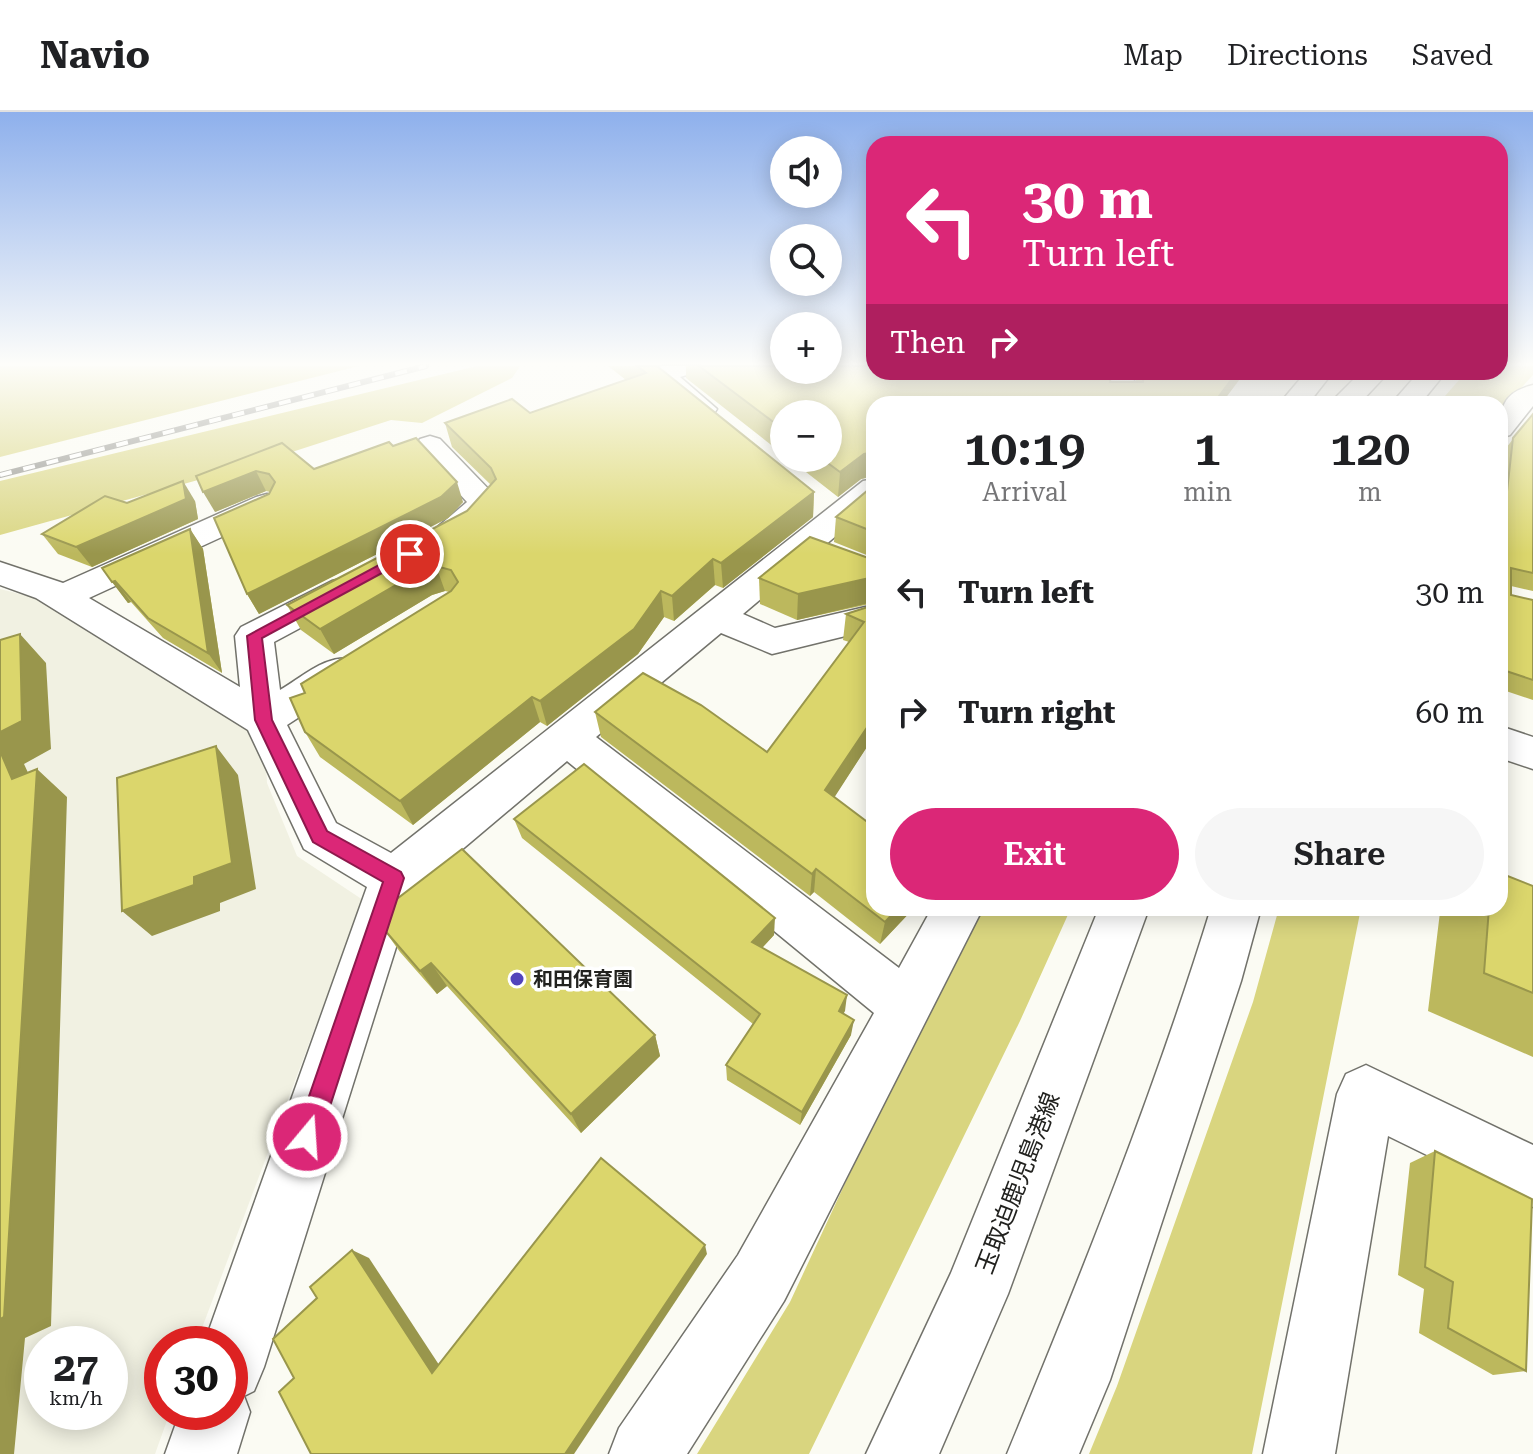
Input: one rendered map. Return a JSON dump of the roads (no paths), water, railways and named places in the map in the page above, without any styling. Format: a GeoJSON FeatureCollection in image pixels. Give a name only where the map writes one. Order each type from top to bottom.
{"type":"FeatureCollection","features":[{"type":"Feature","properties":{"kind":"street"},"geometry":{"type":"LineString","coordinates":[[421,549],[462,527],[485,502],[430,445]]}},
{"type":"Feature","properties":{"kind":"street"},"geometry":{"type":"LineString","coordinates":[[61,597],[267,504]]}},
{"type":"Feature","properties":{"kind":"street"},"geometry":{"type":"LineString","coordinates":[[244,1326],[394,878],[831,520]]}},
{"type":"Feature","properties":{"kind":"street"},"geometry":{"type":"LineString","coordinates":[[379,570],[254,636],[264,720],[320,836],[394,878]]}},
{"type":"Feature","properties":{"kind":"street"},"geometry":{"type":"LineString","coordinates":[[0,573],[61,597],[264,720]]}},
{"type":"Feature","properties":{"kind":"street"},"geometry":{"type":"LineString","coordinates":[[716,616],[772,641],[866,619]]}},
{"type":"Feature","properties":{"kind":"street"},"geometry":{"type":"LineString","coordinates":[[264,720],[368,655]]}},
{"type":"Feature","properties":{"kind":"street"},"geometry":{"type":"LineString","coordinates":[[566,737],[905,1005]]}},
{"type":"Feature","properties":{"kind":"street"},"geometry":{"type":"LineString","coordinates":[[1508,745],[1533,753]]}},
{"type":"Feature","properties":{"kind":"street"},"geometry":{"type":"LineString","coordinates":[[645,1454],[761,1278],[954,916]]}},
{"type":"Feature","properties":{"kind":"street","name":"玉取迫鹿児島港線"},"geometry":{"type":"LineString","coordinates":[[902,1454],[975,1294],[1121,916]]}},
{"type":"Feature","properties":{"kind":"street"},"geometry":{"type":"LineString","coordinates":[[1043,1454],[1080,1366],[1215,981],[1234,916]]}},
{"type":"Feature","properties":{"kind":"street"},"geometry":{"type":"LineString","coordinates":[[1299,1454],[1366,1094],[1533,1177]]}},
{"type":"Feature","properties":{"kind":"street"},"geometry":{"type":"LineString","coordinates":[[201,1454],[209,1430]]}},
{"type":"Feature","properties":{"kind":"railway"},"geometry":{"type":"LineString","coordinates":[[0,475],[181,429]]}},
{"type":"Feature","properties":{"kind":"place","name":"和田保育園"},"geometry":{"type":"Point","coordinates":[517,979]}}]}
